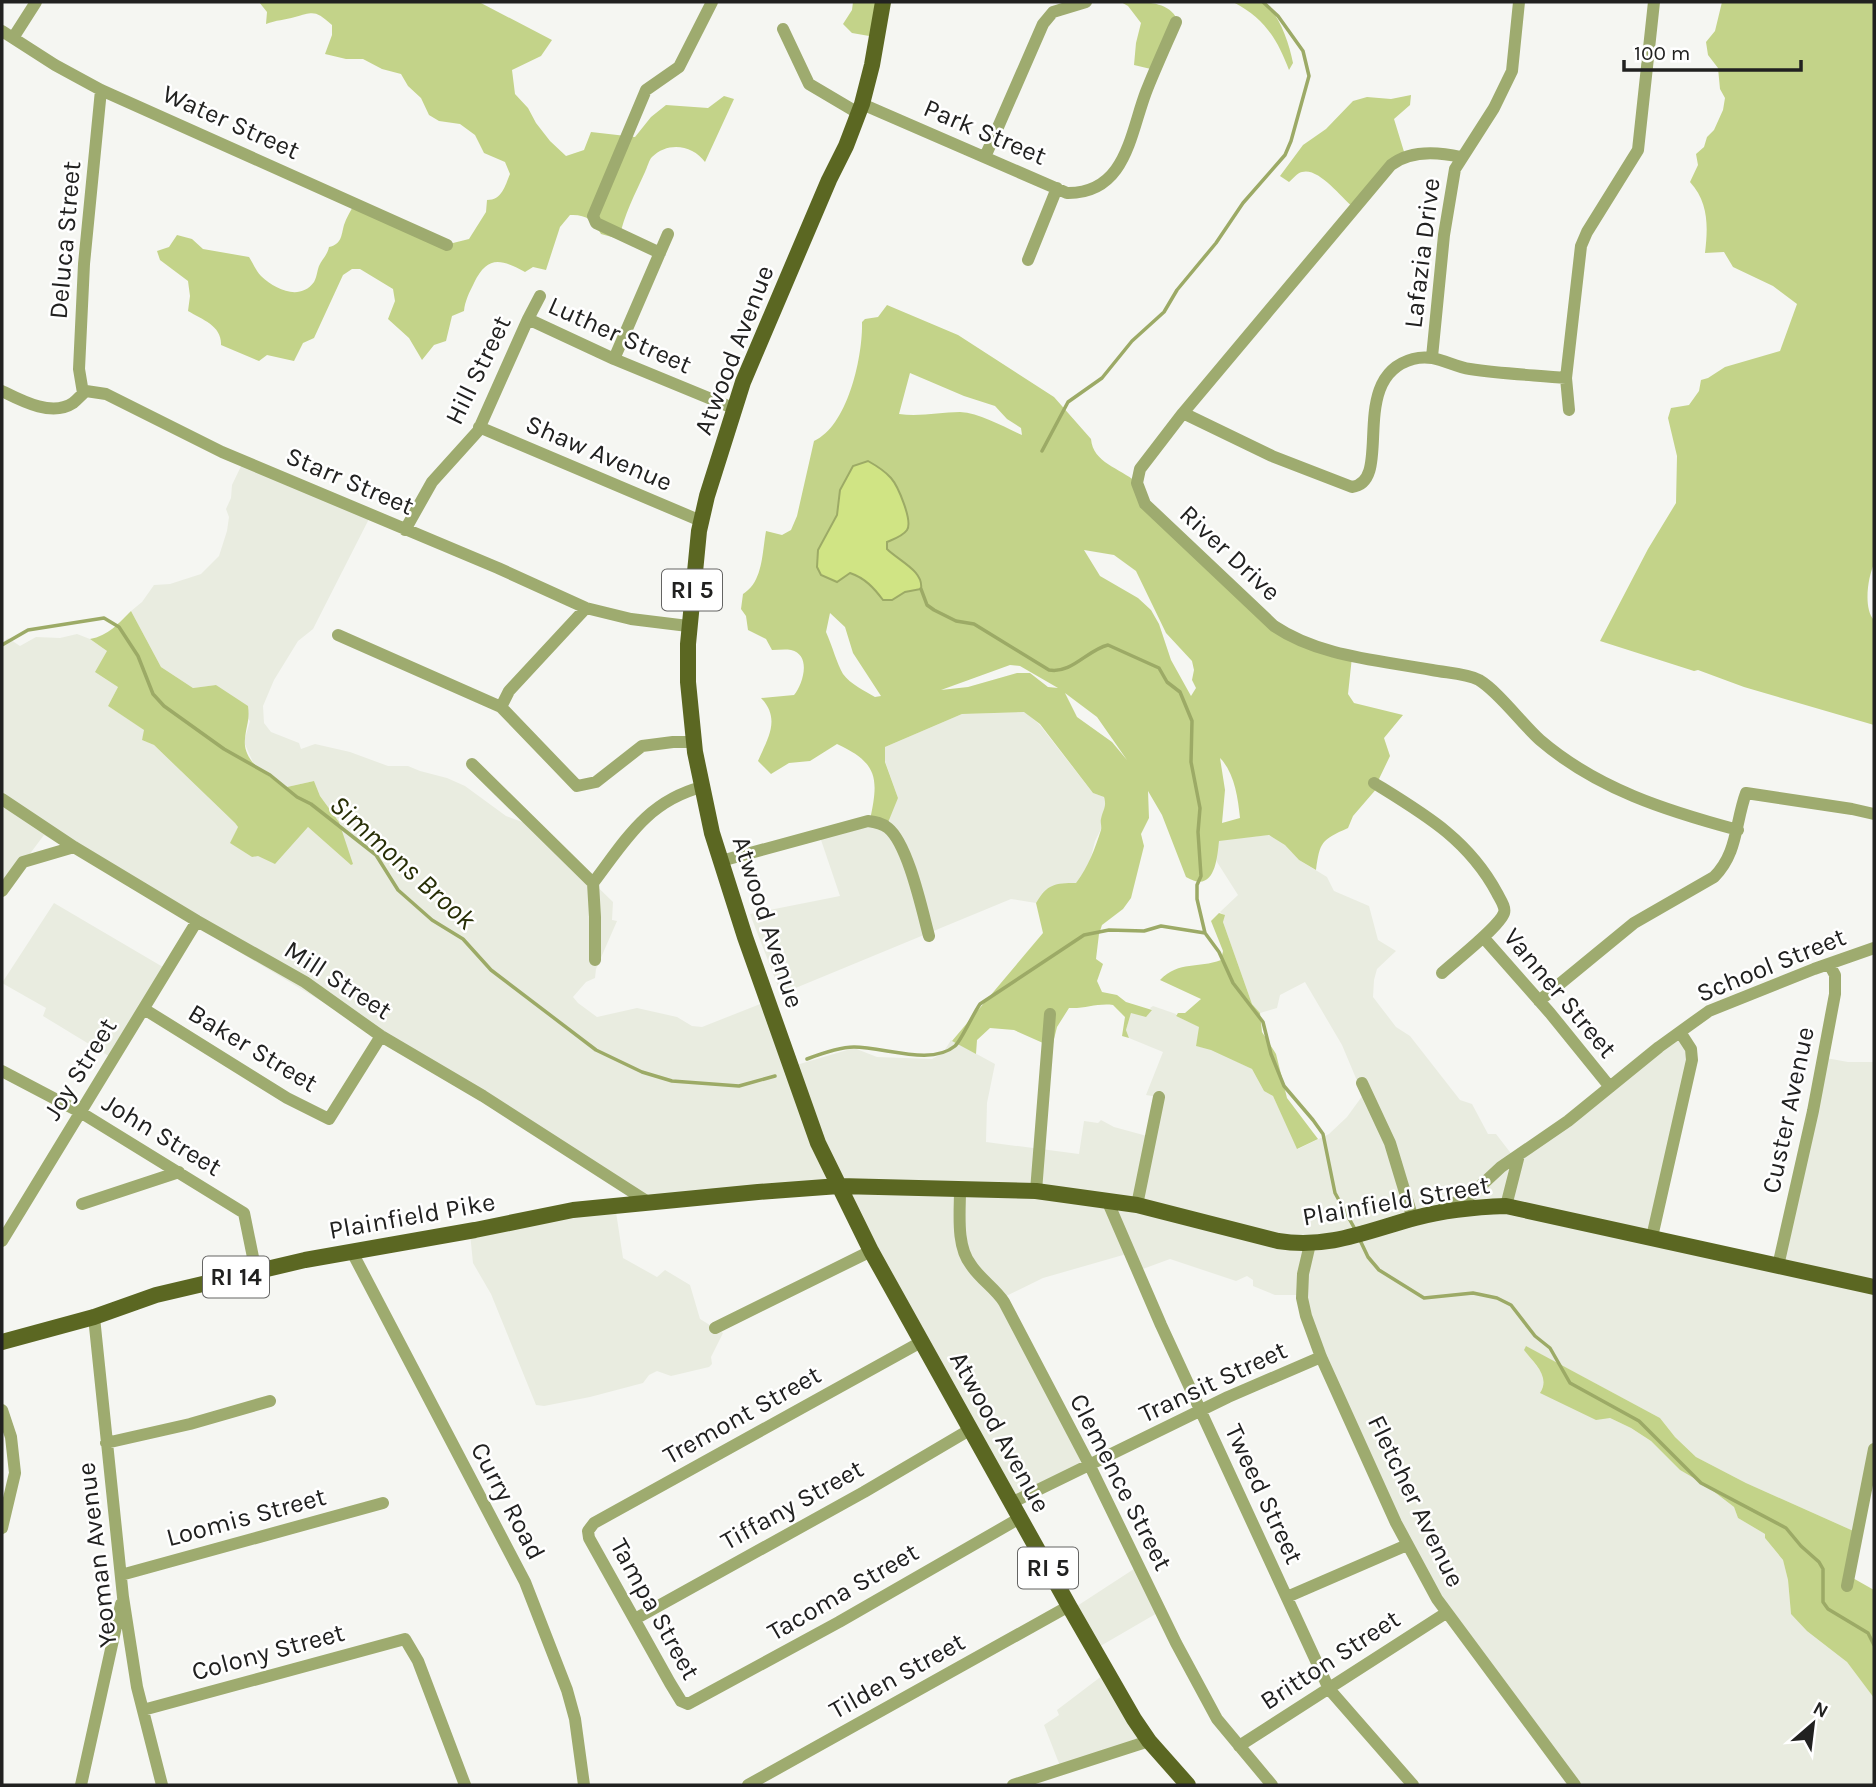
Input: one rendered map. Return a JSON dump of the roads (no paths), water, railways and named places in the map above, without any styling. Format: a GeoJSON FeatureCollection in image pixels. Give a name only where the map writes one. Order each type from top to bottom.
{"type":"FeatureCollection","features":[{"type":"Feature","properties":{"kind":"main road","name":"Atwood Avenue"},"geometry":{"type":"LineString","coordinates":[[883,2],[872,65],[860,108],[733,408],[701,521],[688,626],[688,681],[694,742],[712,833],[818,1143],[871,1251],[1069,1606],[1149,1741],[1188,1785]]}},
{"type":"Feature","properties":{"kind":"main road","name":"Plainfield Street"},"geometry":{"type":"LineString","coordinates":[[839,1186],[1036,1191],[1136,1205],[1278,1241],[1310,1244],[1339,1241],[1433,1214],[1473,1207],[1506,1206],[1874,1287]]}},
{"type":"Feature","properties":{"kind":"main road","name":"Plainfield Pike"},"geometry":{"type":"LineString","coordinates":[[2,1342],[94,1317],[156,1295],[352,1252],[573,1210],[839,1186]]}},
{"type":"Feature","properties":{"kind":"street"},"geometry":{"type":"LineString","coordinates":[[13,38],[36,2]]}},
{"type":"Feature","properties":{"kind":"street"},"geometry":{"type":"LineString","coordinates":[[660,253],[596,223],[593,216],[646,90],[679,68],[712,2]]}},
{"type":"Feature","properties":{"kind":"street"},"geometry":{"type":"LineString","coordinates":[[985,157],[1043,24],[1053,12],[1086,2]]}},
{"type":"Feature","properties":{"kind":"street","name":"Lafazia Drive"},"geometry":{"type":"LineString","coordinates":[[1432,357],[1448,198],[1455,169],[1494,108],[1512,71],[1519,2]]}},
{"type":"Feature","properties":{"kind":"street"},"geometry":{"type":"LineString","coordinates":[[1569,410],[1566,378],[1581,246],[1638,150],[1654,2]]}},
{"type":"Feature","properties":{"kind":"street"},"geometry":{"type":"LineString","coordinates":[[1057,188],[1068,193],[1096,189],[1108,180],[1122,161],[1145,94],[1176,22]]}},
{"type":"Feature","properties":{"kind":"street","name":"Park Street"},"geometry":{"type":"LineString","coordinates":[[783,29],[809,84],[860,108],[1057,188],[1028,260]]}},
{"type":"Feature","properties":{"kind":"street","name":"Water Street"},"geometry":{"type":"LineString","coordinates":[[2,31],[102,90],[447,245]]}},
{"type":"Feature","properties":{"kind":"street","name":"Deluca Street"},"geometry":{"type":"LineString","coordinates":[[83,393],[79,369],[84,264],[102,90]]}},
{"type":"Feature","properties":{"kind":"street","name":"River Drive"},"geometry":{"type":"LineString","coordinates":[[1461,157],[1416,154],[1400,158],[1391,165],[1143,463],[1137,483],[1139,491],[1145,504],[1274,626],[1323,650],[1479,680],[1540,740],[1599,780],[1657,806],[1738,830]]}},
{"type":"Feature","properties":{"kind":"street"},"geometry":{"type":"LineString","coordinates":[[614,359],[668,234]]}},
{"type":"Feature","properties":{"kind":"street","name":"Hill Street"},"geometry":{"type":"LineString","coordinates":[[405,530],[432,482],[478,432],[540,296]]}},
{"type":"Feature","properties":{"kind":"street","name":"Luther Street"},"geometry":{"type":"LineString","coordinates":[[528,319],[614,359],[733,408]]}},
{"type":"Feature","properties":{"kind":"street"},"geometry":{"type":"LineString","coordinates":[[1183,412],[1272,456],[1352,487],[1365,480],[1371,464],[1378,390],[1383,378],[1402,363],[1432,357],[1472,370],[1566,378]]}},
{"type":"Feature","properties":{"kind":"street"},"geometry":{"type":"LineString","coordinates":[[2,391],[29,403],[52,408],[72,403],[83,393]]}},
{"type":"Feature","properties":{"kind":"street","name":"Starr Street"},"geometry":{"type":"LineString","coordinates":[[83,393],[106,394],[222,452],[586,607],[631,619],[688,626]]}},
{"type":"Feature","properties":{"kind":"street","name":"Shaw Avenue"},"geometry":{"type":"LineString","coordinates":[[479,427],[701,521]]}},
{"type":"Feature","properties":{"kind":"street"},"geometry":{"type":"LineString","coordinates":[[500,707],[509,691],[586,607]]}},
{"type":"Feature","properties":{"kind":"street"},"geometry":{"type":"LineString","coordinates":[[338,635],[500,707],[577,786],[596,782],[642,746],[673,741],[694,742]]}},
{"type":"Feature","properties":{"kind":"street"},"geometry":{"type":"LineString","coordinates":[[472,764],[593,883],[596,917],[595,960]]}},
{"type":"Feature","properties":{"kind":"street","name":"Vanner Street"},"geometry":{"type":"LineString","coordinates":[[1374,783],[1437,822],[1452,835],[1489,878],[1505,911],[1483,937],[1610,1087]]}},
{"type":"Feature","properties":{"kind":"street"},"geometry":{"type":"LineString","coordinates":[[593,883],[642,818],[681,793],[702,787]]}},
{"type":"Feature","properties":{"kind":"street"},"geometry":{"type":"LineString","coordinates":[[1539,1001],[1634,923],[1714,877],[1729,859],[1744,796],[1749,792],[1874,814]]}},
{"type":"Feature","properties":{"kind":"street","name":"Mill Street"},"geometry":{"type":"LineString","coordinates":[[2,799],[74,847],[305,982],[381,1036],[483,1096],[648,1202]]}},
{"type":"Feature","properties":{"kind":"street"},"geometry":{"type":"LineString","coordinates":[[721,861],[868,821],[880,823],[895,835],[906,858],[929,936]]}},
{"type":"Feature","properties":{"kind":"street"},"geometry":{"type":"LineString","coordinates":[[2,891],[23,862],[74,847]]}},
{"type":"Feature","properties":{"kind":"street","name":"Joy Street"},"geometry":{"type":"LineString","coordinates":[[2,1241],[197,921]]}},
{"type":"Feature","properties":{"kind":"street"},"geometry":{"type":"LineString","coordinates":[[1442,973],[1483,937]]}},
{"type":"Feature","properties":{"kind":"street","name":"School Street"},"geometry":{"type":"LineString","coordinates":[[1433,1214],[1472,1194],[1501,1167],[1568,1121],[1709,1010],[1874,948]]}},
{"type":"Feature","properties":{"kind":"street","name":"Custer Avenue"},"geometry":{"type":"LineString","coordinates":[[1778,1266],[1813,1111],[1835,994],[1835,975],[1829,964]]}},
{"type":"Feature","properties":{"kind":"street","name":"Baker Street"},"geometry":{"type":"LineString","coordinates":[[144,1009],[287,1098],[329,1119],[381,1036]]}},
{"type":"Feature","properties":{"kind":"street"},"geometry":{"type":"LineString","coordinates":[[1036,1191],[1050,1014]]}},
{"type":"Feature","properties":{"kind":"street"},"geometry":{"type":"LineString","coordinates":[[1652,1237],[1692,1060],[1691,1049],[1680,1032]]}},
{"type":"Feature","properties":{"kind":"street","name":"John Street"},"geometry":{"type":"LineString","coordinates":[[2,1071],[80,1112],[244,1213],[256,1272]]}},
{"type":"Feature","properties":{"kind":"street"},"geometry":{"type":"LineString","coordinates":[[1362,1083],[1390,1143],[1413,1219]]}},
{"type":"Feature","properties":{"kind":"street"},"geometry":{"type":"LineString","coordinates":[[1136,1205],[1159,1097]]}},
{"type":"Feature","properties":{"kind":"street"},"geometry":{"type":"LineString","coordinates":[[1506,1206],[1519,1155]]}},
{"type":"Feature","properties":{"kind":"street"},"geometry":{"type":"LineString","coordinates":[[82,1205],[179,1172]]}},
{"type":"Feature","properties":{"kind":"street","name":"Clemence Street"},"geometry":{"type":"LineString","coordinates":[[960,1190],[959,1218],[965,1256],[1004,1302],[1217,1719],[1272,1785]]}},
{"type":"Feature","properties":{"kind":"street","name":"Tweed Street"},"geometry":{"type":"LineString","coordinates":[[1107,1200],[1200,1410],[1329,1689],[1410,1784]]}},
{"type":"Feature","properties":{"kind":"street","name":"Fletcher Avenue"},"geometry":{"type":"LineString","coordinates":[[1310,1244],[1303,1274],[1302,1298],[1321,1357],[1407,1545],[1446,1613],[1575,1785]]}},
{"type":"Feature","properties":{"kind":"street"},"geometry":{"type":"LineString","coordinates":[[715,1328],[871,1251]]}},
{"type":"Feature","properties":{"kind":"street","name":"Curry Road"},"geometry":{"type":"LineString","coordinates":[[352,1252],[525,1581],[568,1690],[584,1785]]}},
{"type":"Feature","properties":{"kind":"street","name":"Yeoman Avenue"},"geometry":{"type":"LineString","coordinates":[[94,1317],[122,1597],[143,1710],[162,1785]]}},
{"type":"Feature","properties":{"kind":"street","name":"Tremont Street"},"geometry":{"type":"LineString","coordinates":[[588,1531],[594,1523],[921,1342]]}},
{"type":"Feature","properties":{"kind":"street","name":"Transit Street"},"geometry":{"type":"LineString","coordinates":[[1011,1503],[1200,1410],[1321,1357]]}},
{"type":"Feature","properties":{"kind":"street"},"geometry":{"type":"LineString","coordinates":[[106,1443],[190,1424],[270,1401]]}},
{"type":"Feature","properties":{"kind":"street"},"geometry":{"type":"LineString","coordinates":[[2,1410],[10,1437],[15,1473],[2,1528]]}},
{"type":"Feature","properties":{"kind":"street","name":"Tiffany Street"},"geometry":{"type":"LineString","coordinates":[[635,1619],[864,1492],[971,1429]]}},
{"type":"Feature","properties":{"kind":"street"},"geometry":{"type":"LineString","coordinates":[[1847,1586],[1874,1449]]}},
{"type":"Feature","properties":{"kind":"street","name":"Loomis Street"},"geometry":{"type":"LineString","coordinates":[[121,1575],[383,1503]]}},
{"type":"Feature","properties":{"kind":"street","name":"Tacoma Street"},"geometry":{"type":"LineString","coordinates":[[688,1704],[827,1629],[1020,1518]]}},
{"type":"Feature","properties":{"kind":"street","name":"Tampa Street"},"geometry":{"type":"LineString","coordinates":[[588,1531],[603,1564],[681,1701],[688,1704]]}},
{"type":"Feature","properties":{"kind":"street"},"geometry":{"type":"LineString","coordinates":[[1287,1597],[1407,1545]]}},
{"type":"Feature","properties":{"kind":"street"},"geometry":{"type":"LineString","coordinates":[[81,1785],[122,1597]]}},
{"type":"Feature","properties":{"kind":"street","name":"Tilden Street"},"geometry":{"type":"LineString","coordinates":[[748,1785],[1069,1606]]}},
{"type":"Feature","properties":{"kind":"street","name":"Britton Street"},"geometry":{"type":"LineString","coordinates":[[1239,1746],[1446,1613]]}},
{"type":"Feature","properties":{"kind":"street","name":"Colony Street"},"geometry":{"type":"LineString","coordinates":[[143,1710],[405,1639],[418,1661],[465,1785]]}},
{"type":"Feature","properties":{"kind":"street"},"geometry":{"type":"LineString","coordinates":[[1013,1785],[1149,1741]]}},
{"type":"Feature","properties":{"kind":"waterway"},"geometry":{"type":"LineString","coordinates":[[1042,451],[1068,402],[1102,378],[1132,341],[1164,312],[1177,290],[1216,243],[1243,203],[1285,155],[1309,76],[1303,51],[1278,16],[1263,2]]}},
{"type":"Feature","properties":{"kind":"waterway"},"geometry":{"type":"LineString","coordinates":[[921,589],[927,605],[934,610],[956,621],[974,624],[1049,670],[1065,668],[1108,645],[1159,668],[1167,682],[1180,692],[1192,721],[1191,762],[1200,808],[1198,832],[1201,876],[1197,885],[1197,899],[1205,933],[1219,952],[1233,983],[1263,1022],[1271,1054],[1284,1086],[1323,1134],[1335,1193],[1356,1231]]}},
{"type":"Feature","properties":{"kind":"waterway","name":"Simmons Brook"},"geometry":{"type":"LineString","coordinates":[[2,645],[28,630],[104,618],[119,627],[138,656],[153,694],[164,706],[224,749],[270,775],[376,855],[398,890],[432,920],[463,939],[491,970],[596,1050],[642,1072],[672,1081],[739,1086],[775,1076]]}},
{"type":"Feature","properties":{"kind":"waterway","name":"Simmons Brook"},"geometry":{"type":"LineString","coordinates":[[807,1059],[836,1049],[854,1047],[921,1055],[945,1052],[958,1043],[980,1004],[1084,935],[1109,930],[1144,931],[1161,926],[1205,933]]}},
{"type":"Feature","properties":{"kind":"waterway"},"geometry":{"type":"LineString","coordinates":[[1359,1238],[1368,1257],[1379,1270],[1424,1298],[1473,1293],[1497,1298],[1511,1305],[1535,1336],[1550,1348],[1570,1383],[1639,1421],[1701,1483],[1786,1528],[1823,1569],[1823,1602],[1828,1609],[1868,1633],[1874,1645]]}}]}
